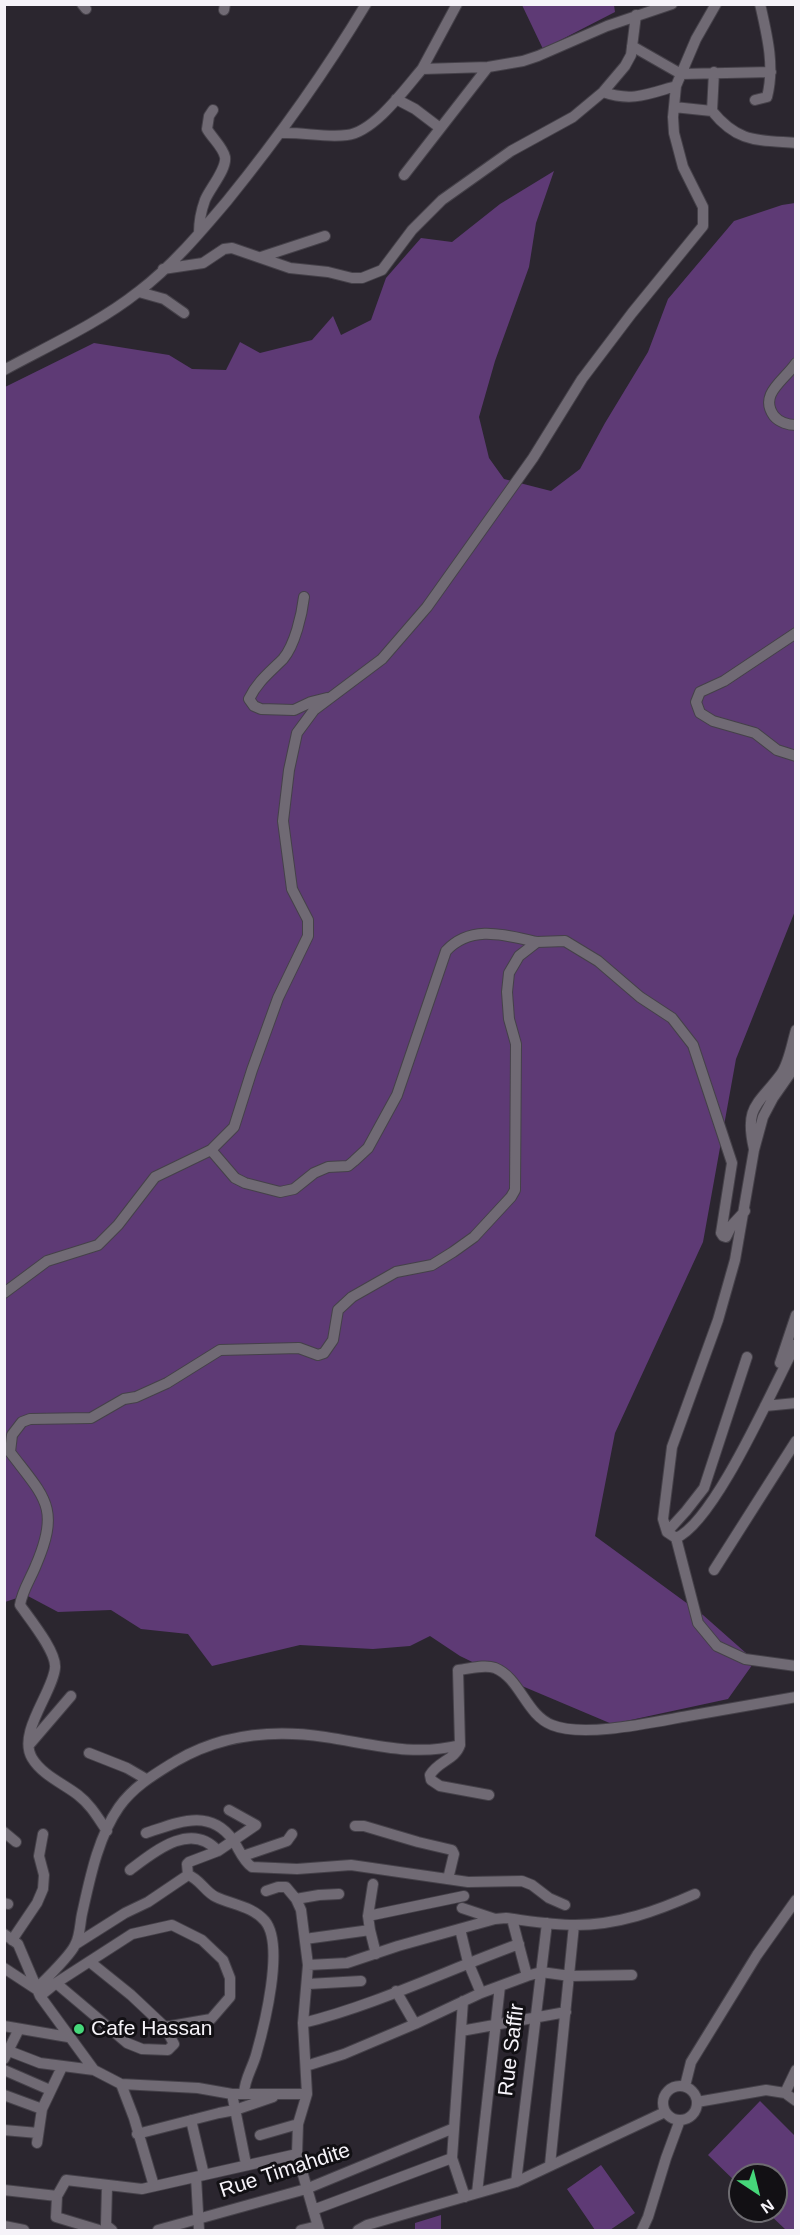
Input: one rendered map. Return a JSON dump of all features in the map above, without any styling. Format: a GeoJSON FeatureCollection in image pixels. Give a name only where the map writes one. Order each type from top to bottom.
{"type":"FeatureCollection","features":[{"type":"Feature","properties":{"kind":"street"},"geometry":{"type":"LineString","coordinates":[[4,370],[139,292],[199,233],[282,133],[318,83],[366,4]]}},
{"type":"Feature","properties":{"kind":"street"},"geometry":{"type":"LineString","coordinates":[[282,133],[352,134],[369,126],[422,69],[457,4]]}},
{"type":"Feature","properties":{"kind":"street"},"geometry":{"type":"LineString","coordinates":[[422,69],[488,67],[538,57],[636,15],[672,4]]}},
{"type":"Feature","properties":{"kind":"street"},"geometry":{"type":"LineString","coordinates":[[4,1293],[47,1261],[98,1245],[118,1225],[155,1177],[211,1150],[234,1127],[278,998],[308,936],[308,920],[292,889],[283,820],[289,770],[297,733],[314,710],[382,659],[427,607],[533,458],[582,379],[703,226],[703,207],[683,167],[676,144],[674,107],[676,86],[696,39],[716,4]]}},
{"type":"Feature","properties":{"kind":"street"},"geometry":{"type":"LineString","coordinates":[[756,100],[766,97],[771,72],[770,50],[760,4]]}},
{"type":"Feature","properties":{"kind":"street"},"geometry":{"type":"LineString","coordinates":[[163,269],[203,263],[227,248],[307,271],[328,272],[352,278],[373,275],[382,270],[412,230],[442,200],[511,151],[573,117],[603,92],[625,66],[631,55],[636,15]]}},
{"type":"Feature","properties":{"kind":"street"},"geometry":{"type":"LineString","coordinates":[[632,46],[681,74],[771,72]]}},
{"type":"Feature","properties":{"kind":"street"},"geometry":{"type":"LineString","coordinates":[[404,175],[488,67]]}},
{"type":"Feature","properties":{"kind":"street"},"geometry":{"type":"LineString","coordinates":[[714,72],[712,111],[723,124],[742,136],[765,141],[795,143]]}},
{"type":"Feature","properties":{"kind":"street"},"geometry":{"type":"LineString","coordinates":[[603,92],[617,97],[635,98],[676,86]]}},
{"type":"Feature","properties":{"kind":"street"},"geometry":{"type":"LineString","coordinates":[[396,99],[415,109],[440,128]]}},
{"type":"Feature","properties":{"kind":"street"},"geometry":{"type":"LineString","coordinates":[[674,107],[712,111]]}},
{"type":"Feature","properties":{"kind":"street"},"geometry":{"type":"LineString","coordinates":[[199,233],[199,221],[206,199],[214,181],[223,171],[225,163],[224,154],[207,129],[209,116],[213,110]]}},
{"type":"Feature","properties":{"kind":"street"},"geometry":{"type":"LineString","coordinates":[[261,257],[325,236]]}},
{"type":"Feature","properties":{"kind":"street"},"geometry":{"type":"LineString","coordinates":[[139,292],[164,299],[184,313]]}},
{"type":"Feature","properties":{"kind":"street"},"geometry":{"type":"LineString","coordinates":[[795,363],[770,393],[768,403],[778,420],[795,425]]}},
{"type":"Feature","properties":{"kind":"street"},"geometry":{"type":"LineString","coordinates":[[304,597],[302,614],[287,653],[254,689],[249,699],[254,706],[261,709],[294,710],[311,702],[330,698]]}},
{"type":"Feature","properties":{"kind":"street"},"geometry":{"type":"LineString","coordinates":[[795,633],[724,681],[700,692],[696,702],[700,713],[713,721],[755,733],[777,750],[795,756]]}},
{"type":"Feature","properties":{"kind":"street"},"geometry":{"type":"LineString","coordinates":[[211,1150],[235,1178],[245,1183],[280,1192],[294,1190],[314,1173],[328,1167],[348,1166],[368,1148],[397,1095],[446,951],[454,942],[465,936],[499,933],[537,942],[565,941],[598,961],[640,996],[672,1018],[693,1046],[732,1163],[721,1233],[723,1236],[726,1236],[745,1211]]}},
{"type":"Feature","properties":{"kind":"street"},"geometry":{"type":"LineString","coordinates":[[107,1831],[91,1807],[32,1758],[29,1745],[31,1730],[56,1667],[52,1653],[20,1605],[20,1601],[47,1540],[49,1514],[35,1483],[10,1452],[12,1434],[22,1422],[30,1419],[91,1418],[124,1400],[166,1383],[220,1350],[299,1348],[318,1355],[324,1353],[333,1340],[338,1310],[352,1297],[396,1272],[432,1265],[474,1237],[515,1190],[516,1044],[509,1019],[507,992],[509,973],[519,956],[537,942]]}},
{"type":"Feature","properties":{"kind":"street"},"geometry":{"type":"LineString","coordinates":[[754,1150],[751,1134],[753,1113],[760,1097],[784,1069],[795,1030]]}},
{"type":"Feature","properties":{"kind":"street"},"geometry":{"type":"LineString","coordinates":[[795,1066],[768,1107],[754,1150],[735,1260],[718,1320],[672,1447],[663,1520],[671,1535],[698,1623],[717,1646],[745,1659],[795,1666]]}},
{"type":"Feature","properties":{"kind":"street"},"geometry":{"type":"LineString","coordinates":[[671,1535],[691,1529],[732,1470],[765,1406],[795,1315]]}},
{"type":"Feature","properties":{"kind":"street"},"geometry":{"type":"LineString","coordinates":[[771,1391],[795,1344]]}},
{"type":"Feature","properties":{"kind":"street"},"geometry":{"type":"LineString","coordinates":[[671,1535],[704,1488],[747,1356]]}},
{"type":"Feature","properties":{"kind":"street"},"geometry":{"type":"LineString","coordinates":[[765,1406],[795,1403]]}},
{"type":"Feature","properties":{"kind":"street"},"geometry":{"type":"LineString","coordinates":[[714,1570],[795,1441]]}},
{"type":"Feature","properties":{"kind":"street"},"geometry":{"type":"LineString","coordinates":[[489,1795],[440,1786],[431,1780],[430,1775],[434,1769],[457,1754],[460,1745],[459,1670],[494,1668],[504,1674],[534,1712],[552,1725],[576,1729],[616,1729],[795,1697]]}},
{"type":"Feature","properties":{"kind":"street"},"geometry":{"type":"LineString","coordinates":[[29,1745],[71,1696]]}},
{"type":"Feature","properties":{"kind":"street"},"geometry":{"type":"LineString","coordinates":[[76,1944],[92,1870],[107,1831],[120,1806],[146,1779],[197,1751],[234,1737],[268,1733],[323,1737],[398,1750],[444,1749],[460,1745]]}},
{"type":"Feature","properties":{"kind":"street"},"geometry":{"type":"LineString","coordinates":[[88,1753],[146,1779]]}},
{"type":"Feature","properties":{"kind":"street"},"geometry":{"type":"LineString","coordinates":[[188,1875],[187,1864],[189,1862],[218,1851],[256,1825],[229,1810]]}},
{"type":"Feature","properties":{"kind":"street"},"geometry":{"type":"LineString","coordinates":[[146,1833],[190,1819],[211,1821],[230,1836],[246,1863],[252,1867],[297,1869],[351,1865],[468,1882],[522,1881],[565,1905]]}},
{"type":"Feature","properties":{"kind":"street"},"geometry":{"type":"LineString","coordinates":[[355,1826],[364,1826],[453,1850],[448,1879]]}},
{"type":"Feature","properties":{"kind":"street"},"geometry":{"type":"LineString","coordinates":[[4,1832],[16,1842]]}},
{"type":"Feature","properties":{"kind":"street"},"geometry":{"type":"LineString","coordinates":[[43,1834],[39,1856],[44,1875],[44,1889],[37,1903],[8,1937],[18,1944],[38,1993],[94,2070]]}},
{"type":"Feature","properties":{"kind":"street"},"geometry":{"type":"LineString","coordinates":[[243,1856],[287,1841],[292,1834]]}},
{"type":"Feature","properties":{"kind":"street"},"geometry":{"type":"LineString","coordinates":[[130,1870],[155,1851],[184,1839],[206,1840],[218,1851]]}},
{"type":"Feature","properties":{"kind":"street"},"geometry":{"type":"LineString","coordinates":[[38,1993],[76,1944],[125,1913],[148,1902],[188,1875]]}},
{"type":"Feature","properties":{"kind":"street"},"geometry":{"type":"LineString","coordinates":[[188,1875],[194,1877],[214,1896],[246,1907],[265,1921],[272,1935],[274,1954],[263,2029],[252,2069],[244,2083],[244,2094]]}},
{"type":"Feature","properties":{"kind":"street"},"geometry":{"type":"LineString","coordinates":[[468,1882],[462,1908],[464,1928],[468,1962],[481,1993]]}},
{"type":"Feature","properties":{"kind":"street"},"geometry":{"type":"LineString","coordinates":[[373,1884],[368,1916],[376,1954]]}},
{"type":"Feature","properties":{"kind":"street"},"geometry":{"type":"LineString","coordinates":[[266,1891],[285,1887],[296,1899],[301,1910],[308,1965],[303,2023],[307,2094],[298,2124],[297,2154],[318,2228],[301,2230]]}},
{"type":"Feature","properties":{"kind":"street"},"geometry":{"type":"LineString","coordinates":[[296,1899],[319,1894],[339,1894]]}},
{"type":"Feature","properties":{"kind":"street"},"geometry":{"type":"LineString","coordinates":[[308,1965],[347,1963],[495,1919],[574,1925],[598,1924],[658,1910],[695,1894]]}},
{"type":"Feature","properties":{"kind":"street"},"geometry":{"type":"LineString","coordinates":[[368,1916],[464,1896]]}},
{"type":"Feature","properties":{"kind":"street"},"geometry":{"type":"LineString","coordinates":[[684,2086],[691,2062],[757,1955],[795,1900]]}},
{"type":"Feature","properties":{"kind":"street"},"geometry":{"type":"LineString","coordinates":[[462,1908],[495,1919]]}},
{"type":"Feature","properties":{"kind":"street"},"geometry":{"type":"LineString","coordinates":[[512,1919],[526,1976]]}},
{"type":"Feature","properties":{"kind":"street","name":"Rue Saffir"},"geometry":{"type":"LineString","coordinates":[[516,2182],[547,1923]]}},
{"type":"Feature","properties":{"kind":"street"},"geometry":{"type":"LineString","coordinates":[[38,1993],[132,1934],[172,1925],[202,1940],[223,1960],[230,1978],[230,1997],[211,2019],[165,2027]]}},
{"type":"Feature","properties":{"kind":"street"},"geometry":{"type":"LineString","coordinates":[[550,2165],[574,1925]]}},
{"type":"Feature","properties":{"kind":"street"},"geometry":{"type":"LineString","coordinates":[[305,1939],[370,1930]]}},
{"type":"Feature","properties":{"kind":"street"},"geometry":{"type":"LineString","coordinates":[[303,2023],[343,2013],[468,1962],[519,1944]]}},
{"type":"Feature","properties":{"kind":"street"},"geometry":{"type":"LineString","coordinates":[[56,1983],[127,2043],[142,2049],[168,2050],[174,2044],[165,2027],[131,1995],[90,1962]]}},
{"type":"Feature","properties":{"kind":"street"},"geometry":{"type":"LineString","coordinates":[[4,1968],[38,1993]]}},
{"type":"Feature","properties":{"kind":"street"},"geometry":{"type":"LineString","coordinates":[[306,2066],[344,2054],[481,1993],[526,1976],[541,1972],[570,1976],[632,1975]]}},
{"type":"Feature","properties":{"kind":"street"},"geometry":{"type":"LineString","coordinates":[[308,1984],[361,1981]]}},
{"type":"Feature","properties":{"kind":"street"},"geometry":{"type":"LineString","coordinates":[[477,2193],[500,1986]]}},
{"type":"Feature","properties":{"kind":"street"},"geometry":{"type":"LineString","coordinates":[[396,1991],[415,2024]]}},
{"type":"Feature","properties":{"kind":"street"},"geometry":{"type":"LineString","coordinates":[[463,2001],[452,2158],[465,2197]]}},
{"type":"Feature","properties":{"kind":"street"},"geometry":{"type":"LineString","coordinates":[[460,2031],[566,2012]]}},
{"type":"Feature","properties":{"kind":"street"},"geometry":{"type":"LineString","coordinates":[[4,2026],[68,2037]]}},
{"type":"Feature","properties":{"kind":"street"},"geometry":{"type":"LineString","coordinates":[[19,2029],[7,2055],[62,2067],[94,2070],[121,2084],[198,2088],[232,2094],[307,2094]]}},
{"type":"Feature","properties":{"kind":"street"},"geometry":{"type":"LineString","coordinates":[[4,2130],[38,2138],[42,2109],[62,2067]]}},
{"type":"Feature","properties":{"kind":"street"},"geometry":{"type":"LineString","coordinates":[[4,2070],[50,2090]]}},
{"type":"Feature","properties":{"kind":"street"},"geometry":{"type":"LineString","coordinates":[[785,2093],[795,2070]]}},
{"type":"Feature","properties":{"kind":"street"},"geometry":{"type":"LineString","coordinates":[[121,2084],[134,2118],[154,2186]]}},
{"type":"Feature","properties":{"kind":"street"},"geometry":{"type":"LineString","coordinates":[[675,2086],[684,2086],[695,2093],[697,2102],[696,2111],[691,2116],[680,2120],[669,2116],[663,2106],[666,2093],[675,2086]]}},
{"type":"Feature","properties":{"kind":"street"},"geometry":{"type":"LineString","coordinates":[[697,2102],[766,2091],[785,2093],[795,2101]]}},
{"type":"Feature","properties":{"kind":"street"},"geometry":{"type":"LineString","coordinates":[[232,2094],[246,2164]]}},
{"type":"Feature","properties":{"kind":"street"},"geometry":{"type":"LineString","coordinates":[[137,2134],[235,2110],[277,2095]]}},
{"type":"Feature","properties":{"kind":"street"},"geometry":{"type":"LineString","coordinates":[[4,2096],[42,2109]]}},
{"type":"Feature","properties":{"kind":"street"},"geometry":{"type":"LineString","coordinates":[[358,2230],[367,2225],[516,2182],[665,2112]]}},
{"type":"Feature","properties":{"kind":"street"},"geometry":{"type":"LineString","coordinates":[[191,2120],[200,2176],[200,2225]]}},
{"type":"Feature","properties":{"kind":"street"},"geometry":{"type":"LineString","coordinates":[[642,2230],[680,2120]]}},
{"type":"Feature","properties":{"kind":"street"},"geometry":{"type":"LineString","coordinates":[[260,2135],[298,2124]]}},
{"type":"Feature","properties":{"kind":"street","name":"Rue Timahdite"},"geometry":{"type":"LineString","coordinates":[[158,2230],[200,2225],[306,2189],[454,2128]]}},
{"type":"Feature","properties":{"kind":"street"},"geometry":{"type":"LineString","coordinates":[[99,2230],[56,2217],[57,2196],[66,2180],[142,2189],[297,2154]]}},
{"type":"Feature","properties":{"kind":"street"},"geometry":{"type":"LineString","coordinates":[[313,2210],[452,2158]]}},
{"type":"Feature","properties":{"kind":"street"},"geometry":{"type":"LineString","coordinates":[[107,2186],[106,2225],[112,2230]]}},
{"type":"Feature","properties":{"kind":"street"},"geometry":{"type":"LineString","coordinates":[[4,2190],[57,2196]]}},
{"type":"Feature","properties":{"kind":"street"},"geometry":{"type":"LineString","coordinates":[[4,2226],[24,2230]]}},
{"type":"Feature","properties":{"kind":"shaded area"},"geometry":{"type":"Polygon","coordinates":[[[522,5],[614,5],[615,12],[543,49],[522,5]]]}},
{"type":"Feature","properties":{"kind":"shaded area"},"geometry":{"type":"Polygon","coordinates":[[[554,171],[536,223],[529,267],[495,361],[479,417],[489,458],[504,479],[551,491],[580,469],[648,352],[668,299],[734,221],[795,203],[795,911],[736,1059],[703,1242],[615,1433],[595,1536],[703,1615],[755,1661],[728,1699],[612,1724],[522,1686],[460,1656],[430,1636],[410,1646],[373,1649],[300,1645],[212,1666],[188,1634],[141,1629],[111,1610],[58,1612],[26,1595],[5,1602],[5,387],[94,343],[169,355],[192,369],[226,370],[240,342],[260,353],[312,340],[333,316],[341,335],[371,320],[386,278],[421,238],[452,242],[500,204],[554,171]]]}},
{"type":"Feature","properties":{"kind":"shaded area"},"geometry":{"type":"Polygon","coordinates":[[[760,2101],[795,2136],[795,2230],[786,2230],[779,2223],[788,2223],[788,2163],[728,2163],[728,2174],[708,2155],[760,2101]]]}},
{"type":"Feature","properties":{"kind":"shaded area"},"geometry":{"type":"Polygon","coordinates":[[[601,2165],[635,2213],[610,2230],[595,2230],[567,2189],[601,2165]]]}},
{"type":"Feature","properties":{"kind":"shaded area"},"geometry":{"type":"Polygon","coordinates":[[[441,2215],[441,2230],[415,2230],[415,2223],[441,2215]]]}},
{"type":"Feature","properties":{"kind":"place","name":"Cafe Hassan"},"geometry":{"type":"Point","coordinates":[79,2029]}}]}
